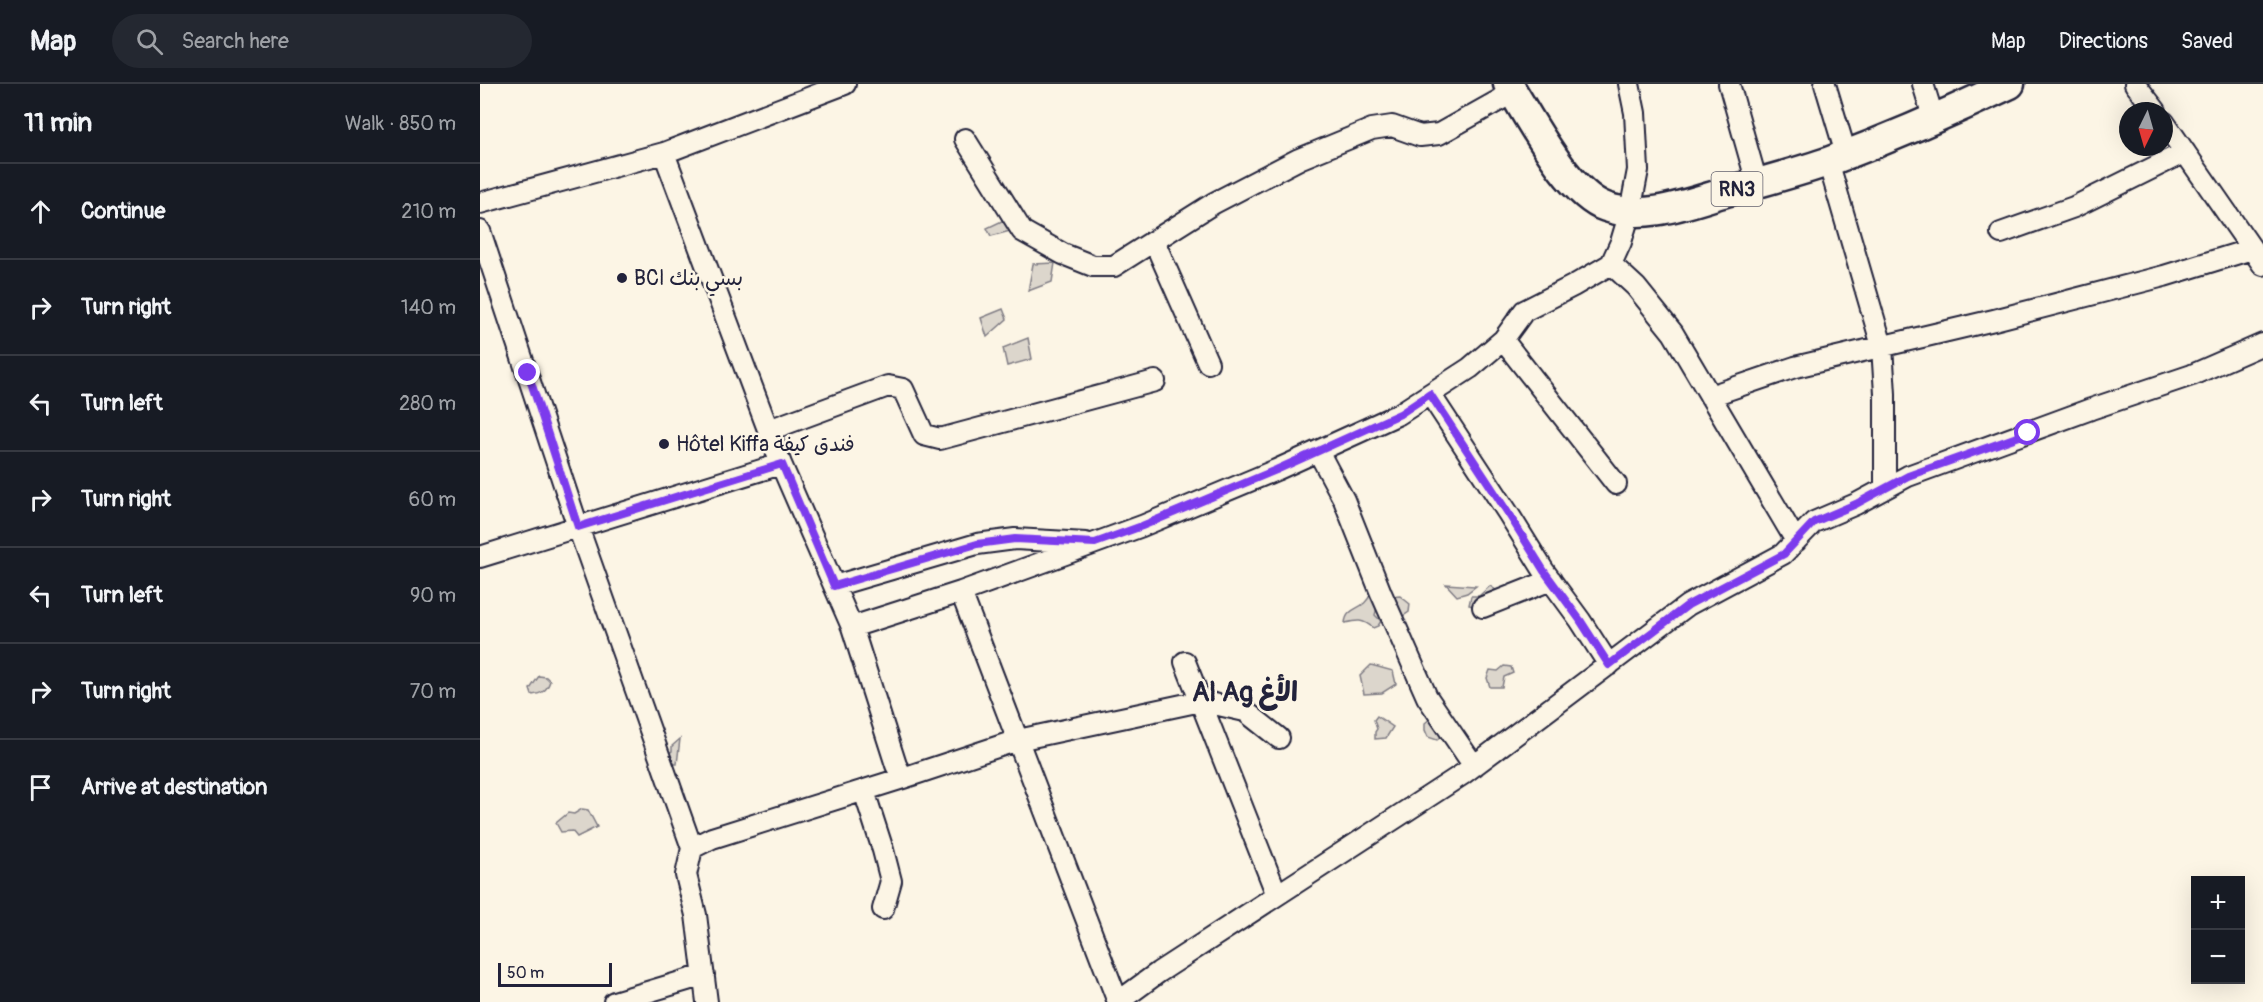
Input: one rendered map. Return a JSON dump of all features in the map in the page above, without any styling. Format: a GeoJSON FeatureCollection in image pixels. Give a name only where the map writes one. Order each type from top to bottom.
{"type":"FeatureCollection","features":[{"type":"Feature","properties":{"kind":"highway","name":"RN3"},"geometry":{"type":"LineString","coordinates":[[1511,88],[1563,170],[1584,193],[1605,207],[1630,212],[1662,210],[1837,158],[1934,120],[2010,84]]}},
{"type":"Feature","properties":{"kind":"street"},"geometry":{"type":"LineString","coordinates":[[480,203],[664,153],[845,84]]}},
{"type":"Feature","properties":{"kind":"street"},"geometry":{"type":"LineString","coordinates":[[852,627],[961,591],[1142,526],[1400,414],[1470,368],[1503,340],[1524,311],[1611,264],[1621,242],[1630,212],[1638,170],[1635,113],[1629,84]]}},
{"type":"Feature","properties":{"kind":"street"},"geometry":{"type":"LineString","coordinates":[[1729,84],[1757,183]]}},
{"type":"Feature","properties":{"kind":"street"},"geometry":{"type":"LineString","coordinates":[[1825,84],[1837,158],[1882,346],[1885,394],[1885,488]]}},
{"type":"Feature","properties":{"kind":"street"},"geometry":{"type":"LineString","coordinates":[[1923,84],[1934,120]]}},
{"type":"Feature","properties":{"kind":"street"},"geometry":{"type":"LineString","coordinates":[[2135,84],[2149,102]]}},
{"type":"Feature","properties":{"kind":"street"},"geometry":{"type":"LineString","coordinates":[[965,139],[1022,231],[1063,254],[1093,266],[1114,266],[1214,203],[1299,159],[1372,129],[1392,126],[1420,136],[1439,134],[1511,88]]}},
{"type":"Feature","properties":{"kind":"street"},"geometry":{"type":"LineString","coordinates":[[1710,396],[1795,367],[2016,315],[2164,276],[2257,257],[2173,135]]}},
{"type":"Feature","properties":{"kind":"street"},"geometry":{"type":"LineString","coordinates":[[2001,233],[2074,207],[2185,152]]}},
{"type":"Feature","properties":{"kind":"street"},"geometry":{"type":"LineString","coordinates":[[664,153],[782,464],[852,627],[896,765],[903,778]]}},
{"type":"Feature","properties":{"kind":"street"},"geometry":{"type":"LineString","coordinates":[[480,231],[578,527],[692,848],[686,875],[696,915],[707,1002]]}},
{"type":"Feature","properties":{"kind":"street"},"geometry":{"type":"LineString","coordinates":[[1154,241],[1208,363]]}},
{"type":"Feature","properties":{"kind":"street"},"geometry":{"type":"LineString","coordinates":[[1611,264],[1636,287],[1673,333],[1796,541]]}},
{"type":"Feature","properties":{"kind":"street"},"geometry":{"type":"LineString","coordinates":[[1503,340],[1616,484]]}},
{"type":"Feature","properties":{"kind":"street"},"geometry":{"type":"LineString","coordinates":[[961,591],[1118,1002],[1159,972],[1474,766],[1688,605],[1784,554],[1814,522],[1908,476],[2091,409],[2192,375],[2263,344]]}},
{"type":"Feature","properties":{"kind":"street"},"geometry":{"type":"LineString","coordinates":[[769,430],[888,386],[903,389],[924,435],[940,439],[1155,381]]}},
{"type":"Feature","properties":{"kind":"street"},"geometry":{"type":"LineString","coordinates":[[1430,394],[1609,665]]}},
{"type":"Feature","properties":{"kind":"street"},"geometry":{"type":"LineString","coordinates":[[1318,451],[1344,500],[1381,593],[1427,697],[1474,766]]}},
{"type":"Feature","properties":{"kind":"street"},"geometry":{"type":"LineString","coordinates":[[480,557],[782,464]]}},
{"type":"Feature","properties":{"kind":"street"},"geometry":{"type":"LineString","coordinates":[[834,586],[977,544],[1015,539],[1095,543]]}},
{"type":"Feature","properties":{"kind":"street"},"geometry":{"type":"LineString","coordinates":[[1483,607],[1551,580]]}},
{"type":"Feature","properties":{"kind":"street"},"geometry":{"type":"LineString","coordinates":[[1185,662],[1277,895]]}},
{"type":"Feature","properties":{"kind":"street"},"geometry":{"type":"LineString","coordinates":[[692,848],[712,838],[1018,740],[1201,701],[1245,711],[1279,738]]}},
{"type":"Feature","properties":{"kind":"street"},"geometry":{"type":"LineString","coordinates":[[864,791],[884,850],[891,881],[883,909]]}},
{"type":"Feature","properties":{"kind":"street"},"geometry":{"type":"LineString","coordinates":[[614,1002],[704,975]]}},
{"type":"Feature","properties":{"kind":"shaded area"},"geometry":{"type":"Polygon","coordinates":[[[1004,220],[1010,231],[991,236],[987,228],[1004,220]]]}},
{"type":"Feature","properties":{"kind":"shaded area"},"geometry":{"type":"Polygon","coordinates":[[[1055,263],[1052,282],[1028,291],[1033,264],[1055,263]]]}},
{"type":"Feature","properties":{"kind":"shaded area"},"geometry":{"type":"Polygon","coordinates":[[[1003,309],[1007,319],[987,337],[981,318],[1003,309]]]}},
{"type":"Feature","properties":{"kind":"shaded area"},"geometry":{"type":"Polygon","coordinates":[[[1028,338],[1032,359],[1007,366],[1003,348],[1028,338]]]}},
{"type":"Feature","properties":{"kind":"shaded area"},"geometry":{"type":"Polygon","coordinates":[[[1446,584],[1476,586],[1467,593],[1457,596],[1446,584]]]}},
{"type":"Feature","properties":{"kind":"shaded area"},"geometry":{"type":"Polygon","coordinates":[[[1490,586],[1499,592],[1476,607],[1469,605],[1471,596],[1479,596],[1490,586]]]}},
{"type":"Feature","properties":{"kind":"shaded area"},"geometry":{"type":"Polygon","coordinates":[[[1371,593],[1378,604],[1375,615],[1381,621],[1378,626],[1373,628],[1360,621],[1345,623],[1349,613],[1364,603],[1371,593]]]}},
{"type":"Feature","properties":{"kind":"shaded area"},"geometry":{"type":"Polygon","coordinates":[[[1400,596],[1410,604],[1409,612],[1397,620],[1389,597],[1400,596]]]}},
{"type":"Feature","properties":{"kind":"shaded area"},"geometry":{"type":"Polygon","coordinates":[[[1371,665],[1393,671],[1396,684],[1382,693],[1364,694],[1360,676],[1371,665]]]}},
{"type":"Feature","properties":{"kind":"shaded area"},"geometry":{"type":"Polygon","coordinates":[[[1504,666],[1511,667],[1513,673],[1504,677],[1502,687],[1490,687],[1487,678],[1490,670],[1498,671],[1504,666]]]}},
{"type":"Feature","properties":{"kind":"shaded area"},"geometry":{"type":"Polygon","coordinates":[[[539,676],[546,677],[550,681],[544,691],[532,695],[530,689],[539,676]]]}},
{"type":"Feature","properties":{"kind":"shaded area"},"geometry":{"type":"Polygon","coordinates":[[[1377,716],[1393,727],[1386,738],[1375,739],[1377,729],[1374,720],[1377,716]]]}},
{"type":"Feature","properties":{"kind":"shaded area"},"geometry":{"type":"Polygon","coordinates":[[[1432,717],[1445,734],[1437,740],[1428,737],[1425,730],[1425,723],[1432,717]]]}},
{"type":"Feature","properties":{"kind":"shaded area"},"geometry":{"type":"Polygon","coordinates":[[[680,739],[677,764],[670,764],[664,756],[672,751],[672,746],[680,739]]]}},
{"type":"Feature","properties":{"kind":"shaded area"},"geometry":{"type":"Polygon","coordinates":[[[582,809],[588,810],[597,827],[577,837],[572,831],[561,832],[556,823],[568,813],[574,814],[582,809]]]}},
{"type":"Feature","properties":{"kind":"place","name":"BCI بسي بنك"},"geometry":{"type":"Point","coordinates":[622,278]}},
{"type":"Feature","properties":{"kind":"place","name":"Hôtel Kiffa فندق كيفة"},"geometry":{"type":"Point","coordinates":[664,444]}},
{"type":"Feature","properties":{"kind":"district","name":"Al Ag الأغ"},"geometry":{"type":"Point","coordinates":[1245,692]}},
{"type":"Feature","properties":{"kind":"route"},"geometry":{"type":"LineString","coordinates":[[528,373],[578,527],[782,464],[834,586],[977,544],[1015,539],[1095,543],[1142,526],[1276,470],[1400,414],[1430,394],[1544,571],[1609,665],[1688,605],[1784,554],[1814,522],[1856,504],[1908,476],[2028,433]]}}]}
